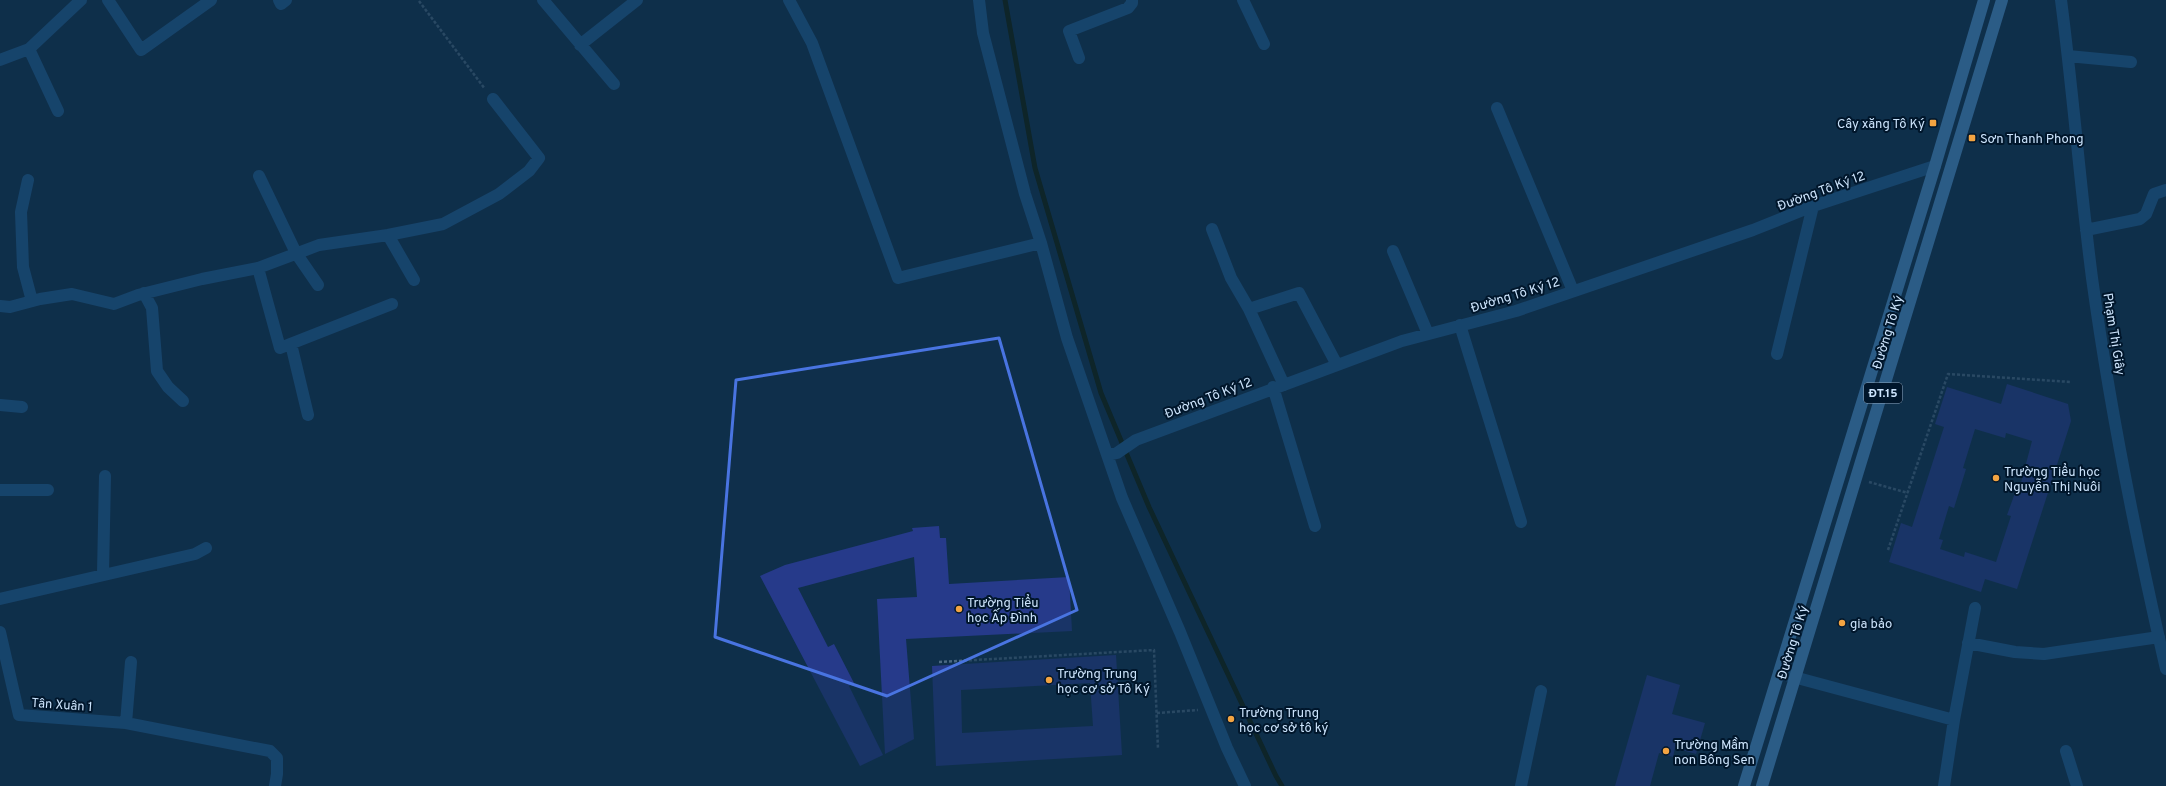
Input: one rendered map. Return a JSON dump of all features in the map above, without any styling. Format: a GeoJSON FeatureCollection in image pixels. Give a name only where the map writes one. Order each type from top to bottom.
{"type":"FeatureCollection","features":[{"type":"Feature","properties":{"kind":"main road","name":"Đường Tô Ký"},"geometry":{"type":"LineString","coordinates":[[1744,786],[1935,166],[1984,0]]}},
{"type":"Feature","properties":{"kind":"main road","name":"Đường Tô Ký"},"geometry":{"type":"LineString","coordinates":[[1762,786],[1857,479],[2002,0]]}},
{"type":"Feature","properties":{"kind":"street"},"geometry":{"type":"LineString","coordinates":[[0,60],[29,49],[81,0]]}},
{"type":"Feature","properties":{"kind":"street"},"geometry":{"type":"LineString","coordinates":[[108,0],[141,50],[211,0]]}},
{"type":"Feature","properties":{"kind":"street"},"geometry":{"type":"LineString","coordinates":[[279,0],[281,4],[286,0]]}},
{"type":"Feature","properties":{"kind":"street"},"geometry":{"type":"LineString","coordinates":[[544,0],[614,84]]}},
{"type":"Feature","properties":{"kind":"street"},"geometry":{"type":"LineString","coordinates":[[580,45],[637,0]]}},
{"type":"Feature","properties":{"kind":"street"},"geometry":{"type":"LineString","coordinates":[[789,0],[812,43],[898,278],[1041,243]]}},
{"type":"Feature","properties":{"kind":"street"},"geometry":{"type":"LineString","coordinates":[[979,0],[983,33],[1025,194],[1041,243],[1067,338],[1112,454],[1122,498],[1245,786]]}},
{"type":"Feature","properties":{"kind":"street"},"geometry":{"type":"LineString","coordinates":[[1079,58],[1069,31],[1128,8],[1132,3],[1132,0]]}},
{"type":"Feature","properties":{"kind":"street"},"geometry":{"type":"LineString","coordinates":[[1243,0],[1264,44]]}},
{"type":"Feature","properties":{"kind":"street","name":"Phạm Thị Giây"},"geometry":{"type":"LineString","coordinates":[[2061,0],[2086,230],[2115,430],[2141,561],[2166,669]]}},
{"type":"Feature","properties":{"kind":"street"},"geometry":{"type":"LineString","coordinates":[[29,49],[58,111]]}},
{"type":"Feature","properties":{"kind":"street"},"geometry":{"type":"LineString","coordinates":[[2068,56],[2131,62]]}},
{"type":"Feature","properties":{"kind":"street"},"geometry":{"type":"LineString","coordinates":[[0,306],[10,307],[32,301],[72,294],[114,304],[144,294],[202,279],[258,268],[319,245],[388,235],[442,224],[499,194],[529,171],[539,158],[493,99]]}},
{"type":"Feature","properties":{"kind":"street"},"geometry":{"type":"LineString","coordinates":[[1497,108],[1573,291]]}},
{"type":"Feature","properties":{"kind":"street","name":"Đường Tô Ký 12"},"geometry":{"type":"LineString","coordinates":[[1112,454],[1136,440],[1402,341],[1516,311],[1753,230],[1813,206],[1935,166]]}},
{"type":"Feature","properties":{"kind":"street"},"geometry":{"type":"LineString","coordinates":[[259,176],[296,253],[318,285]]}},
{"type":"Feature","properties":{"kind":"street"},"geometry":{"type":"LineString","coordinates":[[28,180],[22,212],[22,267],[32,301]]}},
{"type":"Feature","properties":{"kind":"street"},"geometry":{"type":"LineString","coordinates":[[2086,230],[2140,219],[2146,214],[2154,194],[2166,190]]}},
{"type":"Feature","properties":{"kind":"street"},"geometry":{"type":"LineString","coordinates":[[1777,354],[1813,206]]}},
{"type":"Feature","properties":{"kind":"street"},"geometry":{"type":"LineString","coordinates":[[1212,229],[1230,278],[1249,309],[1278,386],[1315,526]]}},
{"type":"Feature","properties":{"kind":"street"},"geometry":{"type":"LineString","coordinates":[[388,235],[414,280]]}},
{"type":"Feature","properties":{"kind":"street"},"geometry":{"type":"LineString","coordinates":[[1393,251],[1428,334]]}},
{"type":"Feature","properties":{"kind":"street"},"geometry":{"type":"LineString","coordinates":[[258,268],[280,348],[392,304]]}},
{"type":"Feature","properties":{"kind":"street"},"geometry":{"type":"LineString","coordinates":[[1249,309],[1299,293],[1337,365]]}},
{"type":"Feature","properties":{"kind":"street"},"geometry":{"type":"LineString","coordinates":[[144,294],[152,308],[157,371],[168,387],[183,401]]}},
{"type":"Feature","properties":{"kind":"street"},"geometry":{"type":"LineString","coordinates":[[1460,326],[1521,522]]}},
{"type":"Feature","properties":{"kind":"street"},"geometry":{"type":"LineString","coordinates":[[291,344],[308,415]]}},
{"type":"Feature","properties":{"kind":"street"},"geometry":{"type":"LineString","coordinates":[[0,405],[22,407]]}},
{"type":"Feature","properties":{"kind":"street"},"geometry":{"type":"LineString","coordinates":[[103,574],[105,476]]}},
{"type":"Feature","properties":{"kind":"street"},"geometry":{"type":"LineString","coordinates":[[0,490],[48,490]]}},
{"type":"Feature","properties":{"kind":"street"},"geometry":{"type":"LineString","coordinates":[[0,599],[195,554],[206,548]]}},
{"type":"Feature","properties":{"kind":"street"},"geometry":{"type":"LineString","coordinates":[[1944,786],[1954,720],[1976,608]]}},
{"type":"Feature","properties":{"kind":"street","name":"Tân Xuân 1"},"geometry":{"type":"LineString","coordinates":[[0,632],[19,715],[126,723]]}},
{"type":"Feature","properties":{"kind":"street"},"geometry":{"type":"LineString","coordinates":[[1968,644],[2015,652],[2044,654],[2159,637]]}},
{"type":"Feature","properties":{"kind":"street"},"geometry":{"type":"LineString","coordinates":[[131,662],[126,723],[270,751],[277,758],[275,786]]}},
{"type":"Feature","properties":{"kind":"street"},"geometry":{"type":"LineString","coordinates":[[1779,674],[1954,720]]}},
{"type":"Feature","properties":{"kind":"street"},"geometry":{"type":"LineString","coordinates":[[1521,786],[1541,691]]}},
{"type":"Feature","properties":{"kind":"street"},"geometry":{"type":"LineString","coordinates":[[2066,751],[2077,786]]}},
{"type":"Feature","properties":{"kind":"path"},"geometry":{"type":"LineString","coordinates":[[419,1],[493,99]]}},
{"type":"Feature","properties":{"kind":"path"},"geometry":{"type":"LineString","coordinates":[[1888,550],[1948,374],[2071,382]]}},
{"type":"Feature","properties":{"kind":"path"},"geometry":{"type":"LineString","coordinates":[[1857,479],[1908,493]]}},
{"type":"Feature","properties":{"kind":"path"},"geometry":{"type":"LineString","coordinates":[[939,662],[1154,650],[1158,749]]}},
{"type":"Feature","properties":{"kind":"path"},"geometry":{"type":"LineString","coordinates":[[1157,713],[1211,709]]}},
{"type":"Feature","properties":{"kind":"highlighted area"},"geometry":{"type":"Polygon","coordinates":[[[999,338],[1077,610],[887,696],[715,637],[736,380],[999,338]]]}},
{"type":"Feature","properties":{"kind":"building"},"geometry":{"type":"Polygon","coordinates":[[[2007,384],[2068,404],[2071,421],[2017,589],[1985,579],[1981,592],[1889,562],[1901,523],[1912,527],[1944,427],[1935,424],[1947,387],[2001,404],[2007,384]],[[1975,429],[1963,468],[1966,469],[1954,508],[1949,506],[1939,539],[1943,540],[1940,549],[1964,557],[1965,552],[1996,562],[2011,516],[2007,515],[2015,493],[2018,494],[2032,441],[2006,433],[2005,438],[1975,429]]]}},
{"type":"Feature","properties":{"kind":"building"},"geometry":{"type":"Polygon","coordinates":[[[939,526],[940,538],[946,538],[949,584],[1069,577],[1072,631],[906,639],[914,739],[885,754],[877,599],[917,597],[914,557],[798,588],[828,647],[834,644],[854,683],[849,686],[883,755],[860,766],[760,576],[785,565],[913,531],[912,528],[939,526]]]}},
{"type":"Feature","properties":{"kind":"building"},"geometry":{"type":"Polygon","coordinates":[[[1116,655],[1122,755],[936,766],[932,666],[1116,655]],[[1090,683],[961,690],[962,733],[1093,726],[1090,683]]]}},
{"type":"Feature","properties":{"kind":"building"},"geometry":{"type":"Polygon","coordinates":[[[1647,675],[1680,685],[1672,714],[1705,723],[1696,754],[1675,748],[1673,757],[1659,753],[1650,786],[1615,786],[1647,675]]]}},
{"type":"Feature","properties":{"kind":"waterway"},"geometry":{"type":"LineString","coordinates":[[1005,0],[1035,168],[1101,393],[1149,507],[1282,786]]}},
{"type":"Feature","properties":{"kind":"place","name":"Cây xăng Tô Ký"},"geometry":{"type":"Point","coordinates":[1933,123]}},
{"type":"Feature","properties":{"kind":"place","name":"Sơn Thanh Phong"},"geometry":{"type":"Point","coordinates":[1972,138]}},
{"type":"Feature","properties":{"kind":"place","name":"Trường Tiểu học Nguyễn Thị Nuôi"},"geometry":{"type":"Point","coordinates":[1996,478]}},
{"type":"Feature","properties":{"kind":"place","name":"Trường Tiểu học Ấp Đình"},"geometry":{"type":"Point","coordinates":[959,609]}},
{"type":"Feature","properties":{"kind":"place","name":"gia bảo"},"geometry":{"type":"Point","coordinates":[1842,623]}},
{"type":"Feature","properties":{"kind":"place","name":"Trường Trung học cơ sở Tô Ký"},"geometry":{"type":"Point","coordinates":[1049,680]}},
{"type":"Feature","properties":{"kind":"place","name":"Trường Trung học cơ sở tô ký"},"geometry":{"type":"Point","coordinates":[1231,719]}},
{"type":"Feature","properties":{"kind":"place","name":"Trường Mầm non Bông Sen"},"geometry":{"type":"Point","coordinates":[1666,751]}}]}
